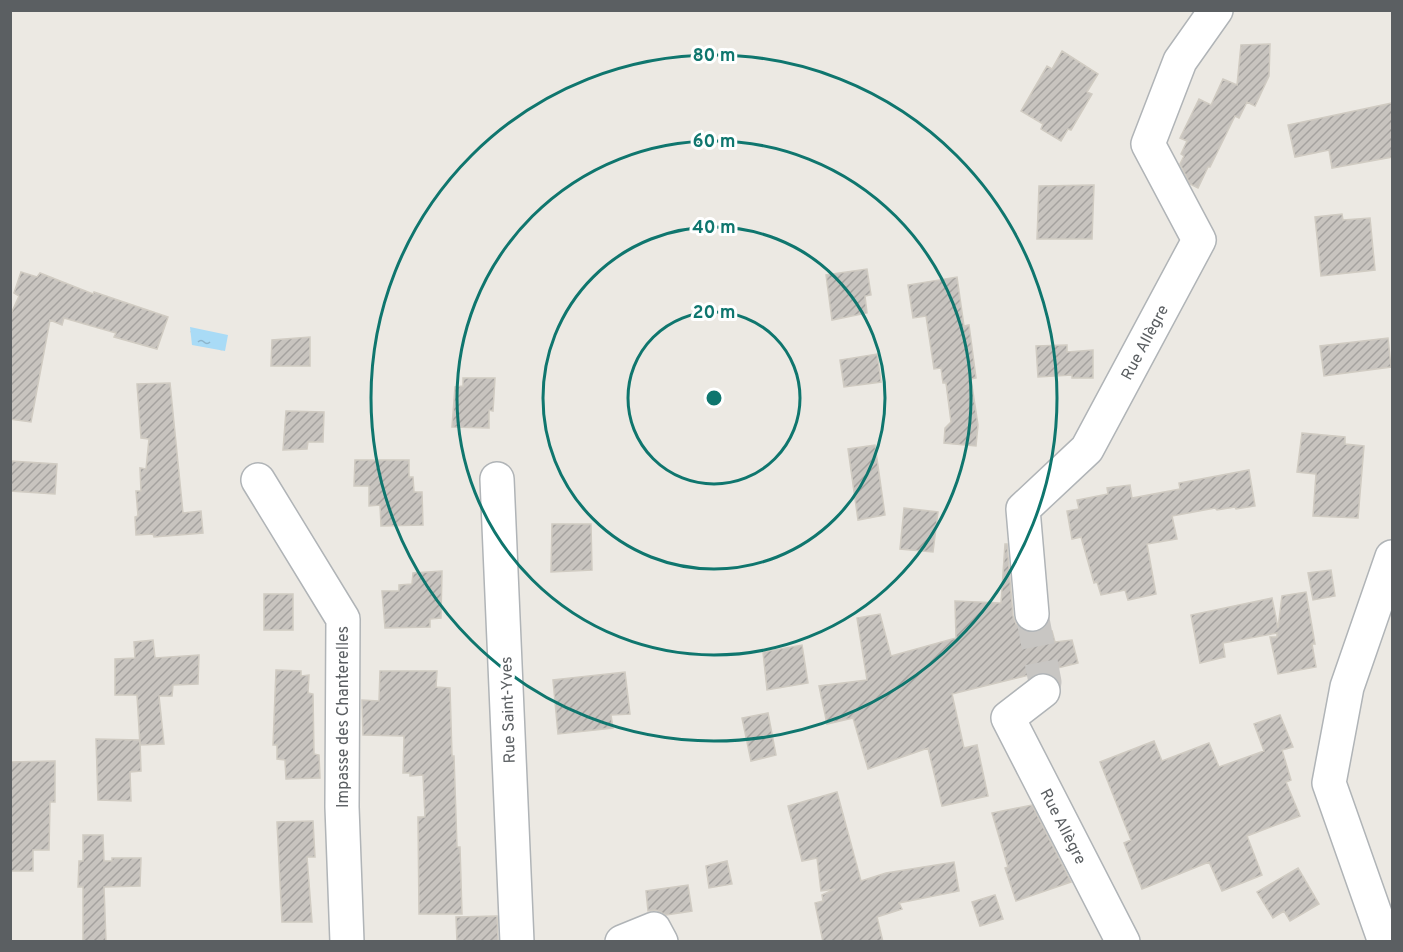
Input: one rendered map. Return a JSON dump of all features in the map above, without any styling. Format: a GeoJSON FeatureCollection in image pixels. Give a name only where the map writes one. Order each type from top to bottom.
{"type":"FeatureCollection","features":[{"type":"Feature","properties":{"kind":"street","name":"Rue Allègre"},"geometry":{"type":"LineString","coordinates":[[1032,614],[1023,509],[1087,449],[1199,240],[1148,144],[1180,61],[1216,10]]}},
{"type":"Feature","properties":{"kind":"street","name":"Rue Saint-Yves"},"geometry":{"type":"LineString","coordinates":[[497,479],[517,942]]}},
{"type":"Feature","properties":{"kind":"street","name":"Impasse des Chanterelles"},"geometry":{"type":"LineString","coordinates":[[258,480],[342,619],[342,807],[347,942]]}},
{"type":"Feature","properties":{"kind":"street"},"geometry":{"type":"LineString","coordinates":[[1385,942],[1329,783],[1347,687],[1390,572]]}},
{"type":"Feature","properties":{"kind":"street","name":"Rue Allègre"},"geometry":{"type":"LineString","coordinates":[[1043,691],[1008,718],[1123,942]]}},
{"type":"Feature","properties":{"kind":"street"},"geometry":{"type":"LineString","coordinates":[[622,942],[654,928],[661,942]]}},
{"type":"Feature","properties":{"kind":"water"},"geometry":{"type":"Polygon","coordinates":[[[190,327],[228,335],[225,351],[192,345],[190,327]]]}},
{"type":"Feature","properties":{"kind":"building"},"geometry":{"type":"Polygon","coordinates":[[[1270,44],[1269,76],[1255,106],[1247,102],[1239,118],[1235,116],[1198,188],[1190,184],[1180,164],[1184,156],[1181,154],[1187,141],[1180,138],[1199,99],[1211,105],[1223,79],[1237,85],[1241,45],[1270,44]]]}},
{"type":"Feature","properties":{"kind":"building"},"geometry":{"type":"Polygon","coordinates":[[[1062,51],[1098,74],[1087,92],[1092,94],[1071,130],[1068,129],[1061,141],[1041,129],[1043,124],[1021,111],[1047,66],[1052,69],[1062,51]]]}},
{"type":"Feature","properties":{"kind":"building"},"geometry":{"type":"Polygon","coordinates":[[[1392,103],[1392,157],[1332,168],[1329,150],[1295,157],[1288,125],[1392,103]]]}},
{"type":"Feature","properties":{"kind":"building"},"geometry":{"type":"Polygon","coordinates":[[[1094,185],[1092,239],[1037,239],[1039,186],[1094,185]]]}},
{"type":"Feature","properties":{"kind":"building"},"geometry":{"type":"Polygon","coordinates":[[[1342,214],[1343,220],[1370,218],[1375,270],[1321,276],[1315,217],[1342,214]]]}},
{"type":"Feature","properties":{"kind":"building"},"geometry":{"type":"Polygon","coordinates":[[[867,269],[871,295],[865,296],[867,313],[832,320],[826,275],[867,269]]]}},
{"type":"Feature","properties":{"kind":"building"},"geometry":{"type":"Polygon","coordinates":[[[21,272],[37,277],[40,273],[93,294],[94,292],[168,317],[157,349],[114,337],[116,333],[64,318],[62,325],[50,320],[31,422],[10,419],[10,316],[19,296],[14,293],[21,272]]]}},
{"type":"Feature","properties":{"kind":"building"},"geometry":{"type":"Polygon","coordinates":[[[957,277],[964,326],[969,325],[976,378],[971,379],[978,425],[976,446],[944,443],[945,428],[951,422],[946,383],[943,383],[941,368],[934,369],[926,316],[913,318],[908,285],[957,277]]]}},
{"type":"Feature","properties":{"kind":"building"},"geometry":{"type":"Polygon","coordinates":[[[310,337],[310,366],[271,366],[272,340],[310,337]]]}},
{"type":"Feature","properties":{"kind":"building"},"geometry":{"type":"Polygon","coordinates":[[[1388,338],[1391,367],[1324,376],[1320,346],[1388,338]]]}},
{"type":"Feature","properties":{"kind":"building"},"geometry":{"type":"Polygon","coordinates":[[[1067,345],[1067,352],[1093,350],[1093,378],[1072,378],[1072,375],[1038,377],[1036,346],[1067,345]]]}},
{"type":"Feature","properties":{"kind":"building"},"geometry":{"type":"Polygon","coordinates":[[[877,354],[881,382],[844,387],[840,360],[877,354]]]}},
{"type":"Feature","properties":{"kind":"building"},"geometry":{"type":"Polygon","coordinates":[[[463,378],[495,378],[493,411],[489,410],[489,428],[452,427],[455,387],[463,386],[463,378]]]}},
{"type":"Feature","properties":{"kind":"building"},"geometry":{"type":"Polygon","coordinates":[[[170,383],[183,513],[201,511],[203,533],[154,537],[153,534],[136,535],[135,517],[138,516],[136,491],[141,491],[140,468],[146,469],[149,439],[141,438],[137,384],[170,383]]]}},
{"type":"Feature","properties":{"kind":"building"},"geometry":{"type":"Polygon","coordinates":[[[286,411],[324,412],[323,442],[308,442],[307,449],[283,450],[286,411]]]}},
{"type":"Feature","properties":{"kind":"building"},"geometry":{"type":"Polygon","coordinates":[[[1302,433],[1345,437],[1345,444],[1364,446],[1358,518],[1313,516],[1316,474],[1297,472],[1302,433]]]}},
{"type":"Feature","properties":{"kind":"building"},"geometry":{"type":"Polygon","coordinates":[[[875,445],[885,515],[858,520],[848,449],[875,445]]]}},
{"type":"Feature","properties":{"kind":"building"},"geometry":{"type":"Polygon","coordinates":[[[355,460],[409,460],[409,477],[413,477],[414,492],[422,492],[423,525],[381,526],[380,505],[369,506],[369,486],[354,486],[355,460]]]}},
{"type":"Feature","properties":{"kind":"building"},"geometry":{"type":"Polygon","coordinates":[[[10,461],[57,464],[55,494],[10,491],[10,461]]]}},
{"type":"Feature","properties":{"kind":"building"},"geometry":{"type":"Polygon","coordinates":[[[1249,470],[1255,506],[1217,510],[1215,508],[1172,516],[1177,539],[1147,544],[1156,594],[1128,600],[1125,590],[1101,595],[1097,582],[1094,583],[1081,537],[1072,539],[1067,511],[1079,509],[1077,500],[1108,494],[1107,488],[1130,485],[1132,498],[1180,489],[1179,483],[1249,470]]]}},
{"type":"Feature","properties":{"kind":"building"},"geometry":{"type":"Polygon","coordinates":[[[904,508],[938,512],[933,552],[900,549],[904,508]]]}},
{"type":"Feature","properties":{"kind":"building"},"geometry":{"type":"Polygon","coordinates":[[[552,524],[591,524],[592,570],[551,572],[552,524]]]}},
{"type":"Feature","properties":{"kind":"building"},"geometry":{"type":"Polygon","coordinates":[[[1005,544],[1007,544],[1013,616],[1016,624],[1024,631],[1032,633],[1033,636],[1052,631],[1055,642],[1072,640],[1078,663],[952,694],[964,748],[977,745],[988,796],[942,806],[928,748],[868,769],[853,718],[827,724],[819,686],[867,680],[857,618],[880,614],[891,656],[956,638],[955,601],[1001,603],[1005,544]]]}},
{"type":"Feature","properties":{"kind":"building"},"geometry":{"type":"Polygon","coordinates":[[[1331,570],[1335,596],[1313,600],[1308,573],[1331,570]]]}},
{"type":"Feature","properties":{"kind":"building"},"geometry":{"type":"Polygon","coordinates":[[[442,571],[441,618],[430,619],[430,627],[385,628],[382,591],[399,591],[399,585],[412,584],[413,573],[442,571]]]}},
{"type":"Feature","properties":{"kind":"building"},"geometry":{"type":"Polygon","coordinates":[[[1306,592],[1315,644],[1312,644],[1316,667],[1278,674],[1270,637],[1277,637],[1277,633],[1223,643],[1225,657],[1200,663],[1191,615],[1272,598],[1278,628],[1282,596],[1306,592]]]}},
{"type":"Feature","properties":{"kind":"building"},"geometry":{"type":"Polygon","coordinates":[[[264,594],[293,594],[293,630],[264,630],[264,594]]]}},
{"type":"Feature","properties":{"kind":"building"},"geometry":{"type":"Polygon","coordinates":[[[153,640],[155,658],[199,655],[198,684],[173,685],[172,696],[159,696],[164,744],[140,745],[137,695],[115,695],[115,659],[135,658],[134,642],[153,640]]]}},
{"type":"Feature","properties":{"kind":"building"},"geometry":{"type":"Polygon","coordinates":[[[802,645],[808,683],[767,690],[763,652],[802,645]]]}},
{"type":"Feature","properties":{"kind":"building"},"geometry":{"type":"Polygon","coordinates":[[[276,670],[301,671],[301,676],[309,675],[308,693],[313,694],[314,754],[319,755],[320,778],[286,779],[285,760],[277,759],[277,745],[273,745],[276,670]]]}},
{"type":"Feature","properties":{"kind":"building"},"geometry":{"type":"Polygon","coordinates":[[[380,671],[437,671],[436,687],[450,688],[462,914],[419,914],[418,817],[425,817],[423,775],[410,776],[410,773],[403,773],[404,736],[363,735],[362,700],[379,701],[380,671]]]}},
{"type":"Feature","properties":{"kind":"building"},"geometry":{"type":"Polygon","coordinates":[[[625,672],[630,714],[611,715],[613,728],[558,734],[553,680],[625,672]]]}},
{"type":"Feature","properties":{"kind":"building"},"geometry":{"type":"Polygon","coordinates":[[[768,713],[776,755],[751,761],[742,718],[768,713]]]}},
{"type":"Feature","properties":{"kind":"building"},"geometry":{"type":"Polygon","coordinates":[[[1280,715],[1293,747],[1282,750],[1291,780],[1286,782],[1300,816],[1247,836],[1262,875],[1222,891],[1209,862],[1142,889],[1124,843],[1131,840],[1100,762],[1154,741],[1162,761],[1209,743],[1219,767],[1264,751],[1254,724],[1280,715]]]}},
{"type":"Feature","properties":{"kind":"building"},"geometry":{"type":"Polygon","coordinates":[[[96,739],[140,740],[141,771],[130,772],[131,801],[98,800],[96,739]]]}},
{"type":"Feature","properties":{"kind":"building"},"geometry":{"type":"Polygon","coordinates":[[[55,761],[55,802],[50,802],[49,850],[33,850],[33,871],[10,871],[10,762],[55,761]]]}},
{"type":"Feature","properties":{"kind":"building"},"geometry":{"type":"Polygon","coordinates":[[[837,792],[861,881],[886,873],[954,862],[959,891],[899,903],[902,909],[877,917],[883,942],[823,942],[815,903],[823,901],[822,895],[835,889],[821,891],[817,858],[802,861],[788,806],[837,792]]]}},
{"type":"Feature","properties":{"kind":"building"},"geometry":{"type":"Polygon","coordinates":[[[1032,805],[1071,882],[1016,901],[1005,868],[1008,867],[992,813],[1032,805]]]}},
{"type":"Feature","properties":{"kind":"building"},"geometry":{"type":"Polygon","coordinates":[[[313,821],[315,857],[307,857],[312,922],[282,922],[277,822],[313,821]]]}},
{"type":"Feature","properties":{"kind":"building"},"geometry":{"type":"Polygon","coordinates":[[[83,835],[103,835],[104,861],[112,861],[112,858],[141,858],[140,886],[104,887],[106,942],[83,942],[83,887],[78,887],[79,861],[83,861],[83,835]]]}},
{"type":"Feature","properties":{"kind":"building"},"geometry":{"type":"Polygon","coordinates":[[[727,861],[732,884],[709,888],[706,866],[727,861]]]}},
{"type":"Feature","properties":{"kind":"building"},"geometry":{"type":"Polygon","coordinates":[[[1298,868],[1319,904],[1290,921],[1284,911],[1273,918],[1257,892],[1298,868]]]}},
{"type":"Feature","properties":{"kind":"building"},"geometry":{"type":"Polygon","coordinates":[[[688,885],[692,911],[666,915],[656,910],[648,911],[646,891],[688,885]]]}},
{"type":"Feature","properties":{"kind":"building"},"geometry":{"type":"Polygon","coordinates":[[[995,895],[1003,919],[980,926],[972,902],[995,895]]]}},
{"type":"Feature","properties":{"kind":"building"},"geometry":{"type":"Polygon","coordinates":[[[497,916],[498,942],[457,942],[456,917],[497,916]]]}},
{"type":"Feature","properties":{"kind":"tunnel"},"geometry":{"type":"LineString","coordinates":[[1032,614],[1045,682],[1043,691]]}}]}
